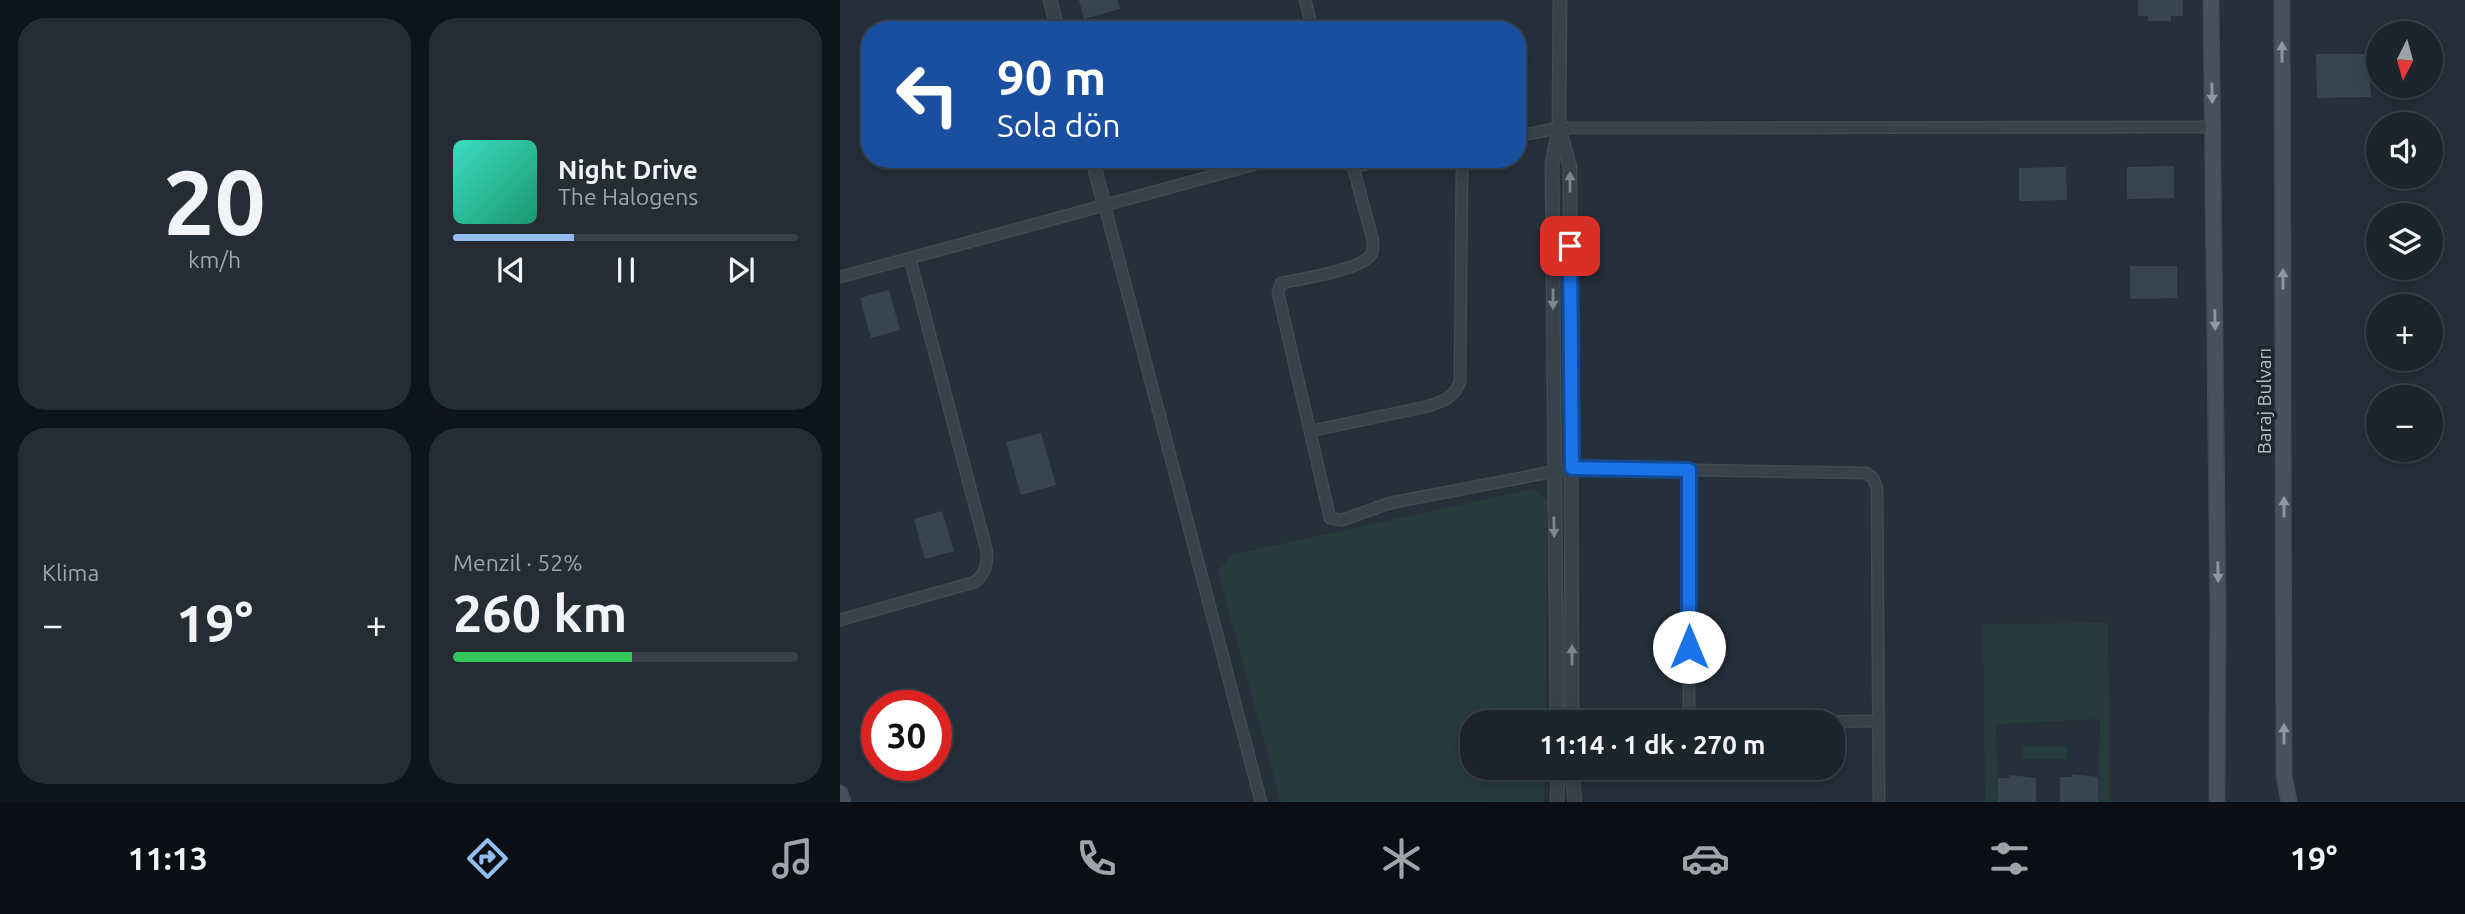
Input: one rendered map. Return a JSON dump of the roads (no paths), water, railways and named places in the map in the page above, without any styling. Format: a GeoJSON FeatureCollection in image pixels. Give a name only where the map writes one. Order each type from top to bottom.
{"type":"FeatureCollection","features":[{"type":"Feature","properties":{"kind":"main road"},"geometry":{"type":"LineString","coordinates":[[2211,0],[2218,608],[2217,802]]}},
{"type":"Feature","properties":{"kind":"main road","name":"Baraj Bulvarı"},"geometry":{"type":"LineString","coordinates":[[2282,0],[2284,775],[2289,802]]}},
{"type":"Feature","properties":{"kind":"main road"},"geometry":{"type":"LineString","coordinates":[[840,793],[843,802]]}},
{"type":"Feature","properties":{"kind":"street"},"geometry":{"type":"LineString","coordinates":[[1050,0],[1056,21]]}},
{"type":"Feature","properties":{"kind":"street"},"geometry":{"type":"LineString","coordinates":[[1305,0],[1311,21]]}},
{"type":"Feature","properties":{"kind":"street"},"geometry":{"type":"LineString","coordinates":[[1557,710],[1552,164],[1559,128],[1560,0]]}},
{"type":"Feature","properties":{"kind":"street"},"geometry":{"type":"LineString","coordinates":[[1526,134],[1559,128],[2213,127]]}},
{"type":"Feature","properties":{"kind":"street"},"geometry":{"type":"LineString","coordinates":[[1559,128],[1570,167],[1572,710]]}},
{"type":"Feature","properties":{"kind":"street"},"geometry":{"type":"LineString","coordinates":[[1094,168],[1261,802]]}},
{"type":"Feature","properties":{"kind":"street"},"geometry":{"type":"LineString","coordinates":[[840,277],[1243,168]]}},
{"type":"Feature","properties":{"kind":"street"},"geometry":{"type":"LineString","coordinates":[[1353,168],[1373,241],[1371,253],[1363,261],[1331,272],[1281,283],[1278,293],[1330,518],[1342,520],[1390,503],[1572,468],[1867,473],[1873,478],[1877,488],[1879,802]]}},
{"type":"Feature","properties":{"kind":"street"},"geometry":{"type":"LineString","coordinates":[[1311,431],[1429,406],[1447,399],[1457,391],[1460,381],[1462,168]]}},
{"type":"Feature","properties":{"kind":"street"},"geometry":{"type":"LineString","coordinates":[[840,620],[975,582],[985,574],[987,566],[987,552],[910,259]]}},
{"type":"Feature","properties":{"kind":"street"},"geometry":{"type":"LineString","coordinates":[[1689,470],[1689,710]]}},
{"type":"Feature","properties":{"kind":"street"},"geometry":{"type":"LineString","coordinates":[[1845,721],[1878,721]]}},
{"type":"Feature","properties":{"kind":"street"},"geometry":{"type":"LineString","coordinates":[[1557,802],[1558,780]]}},
{"type":"Feature","properties":{"kind":"street"},"geometry":{"type":"LineString","coordinates":[[1572,780],[1575,802]]}}]}
